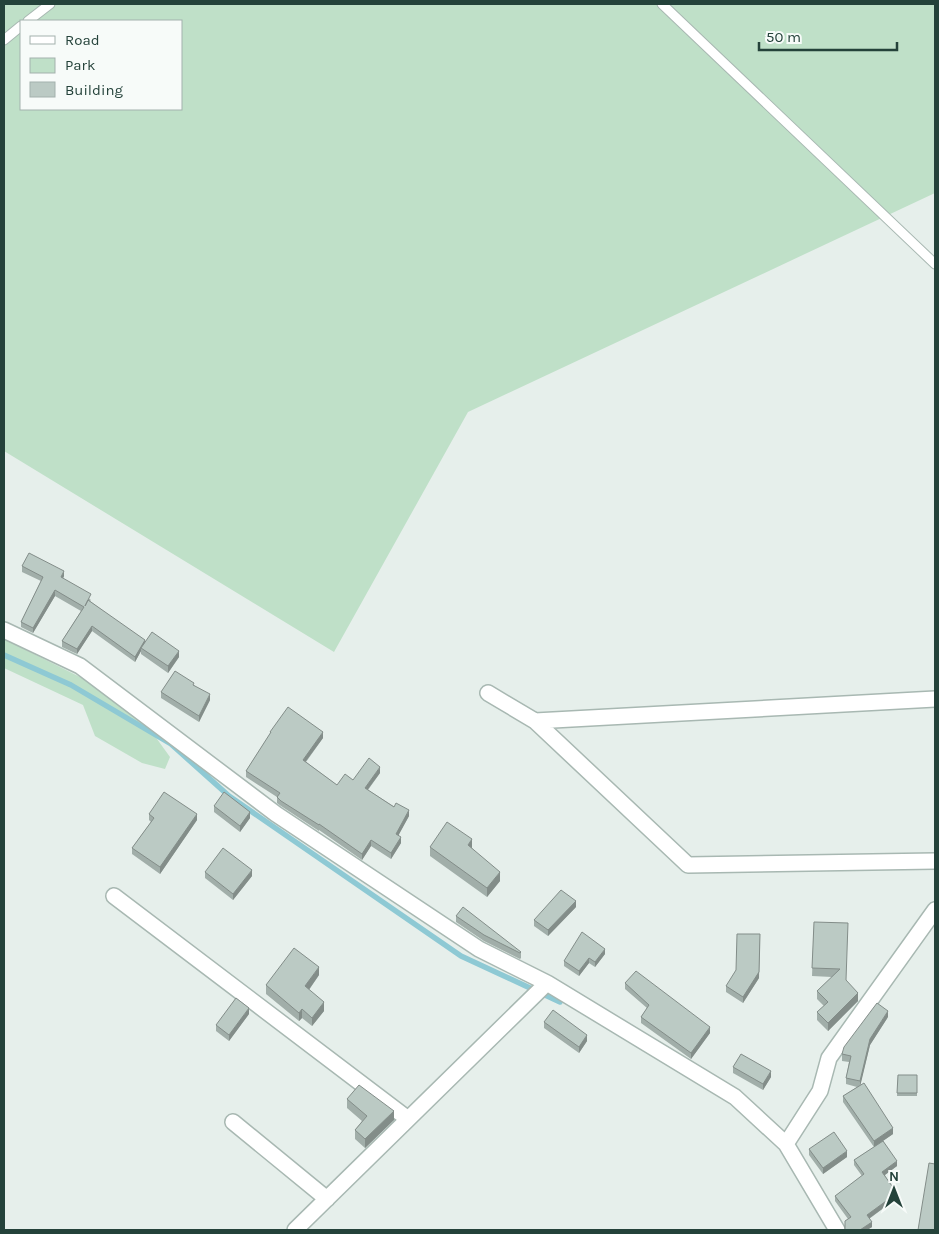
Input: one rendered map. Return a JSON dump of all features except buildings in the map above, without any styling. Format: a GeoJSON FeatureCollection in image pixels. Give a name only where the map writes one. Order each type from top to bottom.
{"type":"FeatureCollection","features":[{"type":"Feature","properties":{"kind":"street"},"geometry":{"type":"LineString","coordinates":[[4,630],[80,666],[276,814],[479,949],[547,983],[735,1097],[786,1144],[837,1230]]}},
{"type":"Feature","properties":{"kind":"street"},"geometry":{"type":"LineString","coordinates":[[488,693],[535,722],[688,865],[935,861]]}},
{"type":"Feature","properties":{"kind":"street"},"geometry":{"type":"LineString","coordinates":[[535,722],[935,699]]}},
{"type":"Feature","properties":{"kind":"street"},"geometry":{"type":"LineString","coordinates":[[114,896],[408,1119]]}},
{"type":"Feature","properties":{"kind":"street"},"geometry":{"type":"LineString","coordinates":[[786,1144],[820,1091],[829,1058],[935,910]]}},
{"type":"Feature","properties":{"kind":"street"},"geometry":{"type":"LineString","coordinates":[[295,1230],[547,983]]}},
{"type":"Feature","properties":{"kind":"street"},"geometry":{"type":"LineString","coordinates":[[233,1122],[327,1199]]}},
{"type":"Feature","properties":{"kind":"lane"},"geometry":{"type":"LineString","coordinates":[[29,20],[50,4]]}},
{"type":"Feature","properties":{"kind":"lane"},"geometry":{"type":"LineString","coordinates":[[662,4],[935,264]]}},
{"type":"Feature","properties":{"kind":"lane"},"geometry":{"type":"LineString","coordinates":[[4,40],[20,27]]}},
{"type":"Feature","properties":{"kind":"green space"},"geometry":{"type":"Polygon","coordinates":[[[4,4],[935,4],[935,193],[468,412],[334,652],[4,451],[4,4]]]}},
{"type":"Feature","properties":{"kind":"green space"},"geometry":{"type":"Polygon","coordinates":[[[4,639],[94,684],[144,721],[170,757],[165,769],[142,763],[95,736],[83,705],[4,668],[4,639]]]}},
{"type":"Feature","properties":{"kind":"waterway"},"geometry":{"type":"LineString","coordinates":[[4,655],[71,685],[171,744],[229,796],[461,956],[560,1002]]}}]}
